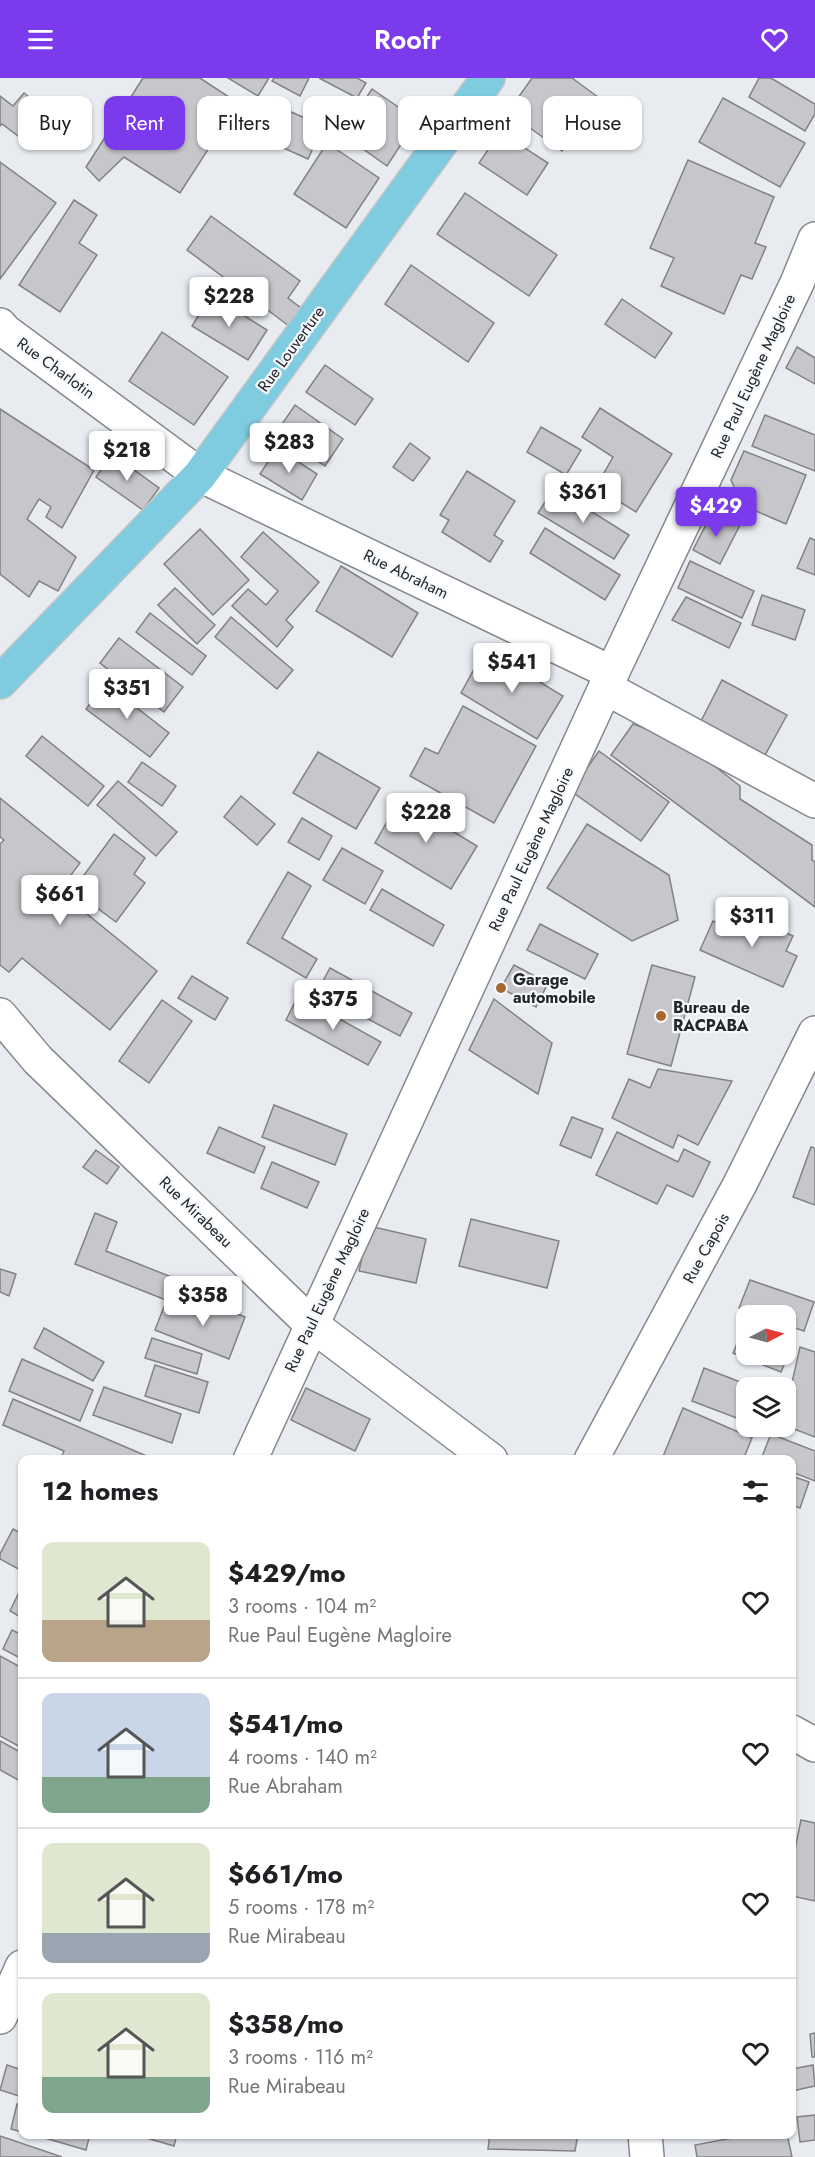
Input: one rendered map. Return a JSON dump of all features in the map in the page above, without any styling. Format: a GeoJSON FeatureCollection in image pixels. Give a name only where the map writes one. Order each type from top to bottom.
{"type":"FeatureCollection","features":[{"type":"Feature","properties":{"kind":"main road","name":"Rue Louverture"},"geometry":{"type":"LineString","coordinates":[[0,682],[200,475],[488,78]]}},
{"type":"Feature","properties":{"kind":"street","name":"Rue Paul Eugène Magloire"},"geometry":{"type":"LineString","coordinates":[[252,1455],[609,681],[797,283],[815,239]]}},
{"type":"Feature","properties":{"kind":"street","name":"Rue Charlotin"},"geometry":{"type":"LineString","coordinates":[[0,325],[5,331],[200,475]]}},
{"type":"Feature","properties":{"kind":"street","name":"Rue Abraham"},"geometry":{"type":"LineString","coordinates":[[200,475],[609,681],[815,801]]}},
{"type":"Feature","properties":{"kind":"street","name":"Rue Mirabeau"},"geometry":{"type":"LineString","coordinates":[[0,1016],[38,1060],[311,1324],[484,1455]]}},
{"type":"Feature","properties":{"kind":"street","name":"Rue Capois"},"geometry":{"type":"LineString","coordinates":[[594,1455],[740,1184],[815,1033]]}},
{"type":"Feature","properties":{"kind":"street"},"geometry":{"type":"LineString","coordinates":[[796,1734],[815,1745]]}},
{"type":"Feature","properties":{"kind":"street"},"geometry":{"type":"LineString","coordinates":[[0,2017],[18,1976]]}},
{"type":"Feature","properties":{"kind":"street"},"geometry":{"type":"LineString","coordinates":[[645,2139],[647,2157]]}},
{"type":"Feature","properties":{"kind":"building"},"geometry":{"type":"Polygon","coordinates":[[[143,78],[200,78],[227,96],[197,96],[197,150],[208,150],[180,193],[124,157],[99,181],[86,167],[104,139],[104,150],[185,150],[185,96],[131,96],[143,78]]]}},
{"type":"Feature","properties":{"kind":"building"},"geometry":{"type":"Polygon","coordinates":[[[228,78],[269,78],[258,96],[228,78]]]}},
{"type":"Feature","properties":{"kind":"building"},"geometry":{"type":"Polygon","coordinates":[[[274,78],[309,78],[300,96],[272,81],[274,78]]]}},
{"type":"Feature","properties":{"kind":"building"},"geometry":{"type":"Polygon","coordinates":[[[319,78],[357,78],[366,83],[358,96],[353,96],[319,78]]]}},
{"type":"Feature","properties":{"kind":"building"},"geometry":{"type":"Polygon","coordinates":[[[532,78],[572,78],[597,96],[543,96],[543,137],[531,129],[531,96],[519,96],[532,78]]]}},
{"type":"Feature","properties":{"kind":"building"},"geometry":{"type":"Polygon","coordinates":[[[759,78],[771,78],[815,104],[815,114],[805,131],[749,97],[759,78]]]}},
{"type":"Feature","properties":{"kind":"building"},"geometry":{"type":"Polygon","coordinates":[[[372,89],[382,96],[367,96],[372,89]]]}},
{"type":"Feature","properties":{"kind":"building"},"geometry":{"type":"Polygon","coordinates":[[[0,96],[13,106],[18,100],[18,136],[2,124],[0,126],[0,96]]]}},
{"type":"Feature","properties":{"kind":"building"},"geometry":{"type":"Polygon","coordinates":[[[723,98],[805,143],[780,187],[699,142],[723,98]]]}},
{"type":"Feature","properties":{"kind":"building"},"geometry":{"type":"Polygon","coordinates":[[[386,99],[398,107],[398,149],[387,166],[364,150],[386,150],[386,99]]]}},
{"type":"Feature","properties":{"kind":"building"},"geometry":{"type":"Polygon","coordinates":[[[291,112],[303,117],[303,150],[312,150],[308,159],[288,150],[291,150],[291,112]]]}},
{"type":"Feature","properties":{"kind":"building"},"geometry":{"type":"Polygon","coordinates":[[[322,150],[337,150],[379,178],[346,228],[294,194],[322,150]]]}},
{"type":"Feature","properties":{"kind":"building"},"geometry":{"type":"Polygon","coordinates":[[[488,150],[528,150],[548,163],[527,195],[479,163],[488,150]]]}},
{"type":"Feature","properties":{"kind":"building"},"geometry":{"type":"Polygon","coordinates":[[[688,160],[774,197],[755,243],[766,247],[752,279],[741,275],[724,314],[661,286],[674,258],[650,248],[688,160]]]}},
{"type":"Feature","properties":{"kind":"building"},"geometry":{"type":"Polygon","coordinates":[[[0,162],[56,203],[0,279],[0,162]]]}},
{"type":"Feature","properties":{"kind":"building"},"geometry":{"type":"Polygon","coordinates":[[[465,193],[557,255],[529,296],[437,234],[465,193]]]}},
{"type":"Feature","properties":{"kind":"building"},"geometry":{"type":"Polygon","coordinates":[[[74,200],[97,215],[79,243],[97,255],[60,312],[19,285],[74,200]]]}},
{"type":"Feature","properties":{"kind":"building"},"geometry":{"type":"Polygon","coordinates":[[[211,216],[300,281],[288,298],[301,308],[289,326],[187,250],[211,216]]]}},
{"type":"Feature","properties":{"kind":"building"},"geometry":{"type":"Polygon","coordinates":[[[411,265],[494,323],[468,362],[385,304],[411,265]]]}},
{"type":"Feature","properties":{"kind":"building"},"geometry":{"type":"Polygon","coordinates":[[[211,295],[267,330],[248,360],[192,326],[211,295]]]}},
{"type":"Feature","properties":{"kind":"building"},"geometry":{"type":"Polygon","coordinates":[[[622,299],[672,333],[655,358],[605,324],[622,299]]]}},
{"type":"Feature","properties":{"kind":"building"},"geometry":{"type":"Polygon","coordinates":[[[162,332],[228,377],[194,425],[129,381],[162,332]]]}},
{"type":"Feature","properties":{"kind":"building"},"geometry":{"type":"Polygon","coordinates":[[[797,347],[815,358],[815,384],[786,368],[797,347]]]}},
{"type":"Feature","properties":{"kind":"building"},"geometry":{"type":"Polygon","coordinates":[[[325,365],[373,399],[355,425],[306,392],[325,365]]]}},
{"type":"Feature","properties":{"kind":"building"},"geometry":{"type":"Polygon","coordinates":[[[295,405],[343,439],[325,466],[276,433],[295,405]]]}},
{"type":"Feature","properties":{"kind":"building"},"geometry":{"type":"Polygon","coordinates":[[[600,408],[672,454],[636,512],[596,487],[613,457],[582,437],[600,408]]]}},
{"type":"Feature","properties":{"kind":"building"},"geometry":{"type":"Polygon","coordinates":[[[0,409],[94,470],[62,528],[46,517],[51,507],[39,499],[27,519],[76,557],[58,591],[39,581],[29,597],[0,574],[0,409]]]}},
{"type":"Feature","properties":{"kind":"building"},"geometry":{"type":"Polygon","coordinates":[[[765,415],[815,435],[815,471],[752,446],[765,415]]]}},
{"type":"Feature","properties":{"kind":"building"},"geometry":{"type":"Polygon","coordinates":[[[541,427],[581,450],[566,475],[527,452],[541,427]]]}},
{"type":"Feature","properties":{"kind":"building"},"geometry":{"type":"Polygon","coordinates":[[[410,443],[430,458],[413,481],[393,467],[410,443]]]}},
{"type":"Feature","properties":{"kind":"building"},"geometry":{"type":"Polygon","coordinates":[[[277,448],[317,474],[302,500],[260,474],[277,448]]]}},
{"type":"Feature","properties":{"kind":"building"},"geometry":{"type":"Polygon","coordinates":[[[744,451],[806,475],[786,524],[742,505],[731,480],[744,451]]]}},
{"type":"Feature","properties":{"kind":"building"},"geometry":{"type":"Polygon","coordinates":[[[112,454],[159,488],[143,510],[96,477],[112,454]]]}},
{"type":"Feature","properties":{"kind":"building"},"geometry":{"type":"Polygon","coordinates":[[[467,471],[515,501],[494,535],[503,541],[490,562],[442,532],[449,520],[440,515],[467,471]]]}},
{"type":"Feature","properties":{"kind":"building"},"geometry":{"type":"Polygon","coordinates":[[[554,488],[629,535],[614,559],[538,513],[554,488]]]}},
{"type":"Feature","properties":{"kind":"building"},"geometry":{"type":"Polygon","coordinates":[[[713,511],[740,525],[720,564],[693,550],[713,511]]]}},
{"type":"Feature","properties":{"kind":"building"},"geometry":{"type":"Polygon","coordinates":[[[545,528],[620,575],[605,600],[530,553],[545,528]]]}},
{"type":"Feature","properties":{"kind":"building"},"geometry":{"type":"Polygon","coordinates":[[[200,529],[249,580],[213,615],[164,564],[200,529]]]}},
{"type":"Feature","properties":{"kind":"building"},"geometry":{"type":"Polygon","coordinates":[[[263,532],[319,582],[286,620],[293,627],[277,647],[232,606],[248,589],[266,605],[278,591],[241,557],[263,532]]]}},
{"type":"Feature","properties":{"kind":"building"},"geometry":{"type":"Polygon","coordinates":[[[810,538],[815,540],[815,575],[797,568],[810,538]]]}},
{"type":"Feature","properties":{"kind":"building"},"geometry":{"type":"Polygon","coordinates":[[[690,561],[754,591],[742,618],[678,588],[690,561]]]}},
{"type":"Feature","properties":{"kind":"building"},"geometry":{"type":"Polygon","coordinates":[[[341,566],[418,613],[392,657],[316,611],[341,566]]]}},
{"type":"Feature","properties":{"kind":"building"},"geometry":{"type":"Polygon","coordinates":[[[175,588],[215,625],[197,644],[158,605],[175,588]]]}},
{"type":"Feature","properties":{"kind":"building"},"geometry":{"type":"Polygon","coordinates":[[[762,595],[805,610],[795,640],[752,625],[762,595]]]}},
{"type":"Feature","properties":{"kind":"building"},"geometry":{"type":"Polygon","coordinates":[[[686,597],[741,623],[729,648],[672,620],[686,597]]]}},
{"type":"Feature","properties":{"kind":"building"},"geometry":{"type":"Polygon","coordinates":[[[150,613],[206,656],[192,675],[136,632],[150,613]]]}},
{"type":"Feature","properties":{"kind":"building"},"geometry":{"type":"Polygon","coordinates":[[[231,617],[293,670],[277,689],[215,637],[231,617]]]}},
{"type":"Feature","properties":{"kind":"building"},"geometry":{"type":"Polygon","coordinates":[[[119,638],[183,687],[164,712],[100,663],[119,638]]]}},
{"type":"Feature","properties":{"kind":"building"},"geometry":{"type":"Polygon","coordinates":[[[485,649],[563,696],[537,739],[461,693],[485,649]]]}},
{"type":"Feature","properties":{"kind":"building"},"geometry":{"type":"Polygon","coordinates":[[[722,680],[787,715],[764,757],[700,723],[722,680]]]}},
{"type":"Feature","properties":{"kind":"building"},"geometry":{"type":"Polygon","coordinates":[[[105,683],[169,733],[150,757],[86,709],[105,683]]]}},
{"type":"Feature","properties":{"kind":"building"},"geometry":{"type":"Polygon","coordinates":[[[463,706],[536,746],[494,823],[410,776],[425,748],[438,754],[463,706]]]}},
{"type":"Feature","properties":{"kind":"building"},"geometry":{"type":"Polygon","coordinates":[[[633,724],[693,749],[740,786],[740,799],[812,845],[812,860],[815,862],[815,907],[611,755],[633,724]]]}},
{"type":"Feature","properties":{"kind":"building"},"geometry":{"type":"Polygon","coordinates":[[[42,736],[104,786],[88,806],[26,756],[42,736]]]}},
{"type":"Feature","properties":{"kind":"building"},"geometry":{"type":"Polygon","coordinates":[[[599,751],[669,802],[641,841],[571,791],[599,751]]]}},
{"type":"Feature","properties":{"kind":"building"},"geometry":{"type":"Polygon","coordinates":[[[318,752],[380,788],[356,829],[293,793],[318,752]]]}},
{"type":"Feature","properties":{"kind":"building"},"geometry":{"type":"Polygon","coordinates":[[[142,762],[176,786],[162,806],[128,782],[142,762]]]}},
{"type":"Feature","properties":{"kind":"building"},"geometry":{"type":"Polygon","coordinates":[[[118,781],[177,832],[156,856],[97,805],[118,781]]]}},
{"type":"Feature","properties":{"kind":"building"},"geometry":{"type":"Polygon","coordinates":[[[241,796],[275,824],[257,845],[224,817],[241,796]]]}},
{"type":"Feature","properties":{"kind":"building"},"geometry":{"type":"Polygon","coordinates":[[[0,798],[80,863],[59,891],[157,971],[110,1030],[22,958],[9,972],[0,965],[0,844],[4,840],[0,837],[0,798]]]}},
{"type":"Feature","properties":{"kind":"building"},"geometry":{"type":"Polygon","coordinates":[[[400,799],[477,846],[451,889],[375,843],[400,799]]]}},
{"type":"Feature","properties":{"kind":"building"},"geometry":{"type":"Polygon","coordinates":[[[302,818],[332,836],[319,860],[288,842],[302,818]]]}},
{"type":"Feature","properties":{"kind":"building"},"geometry":{"type":"Polygon","coordinates":[[[587,824],[669,875],[678,920],[632,941],[547,888],[587,824]]]}},
{"type":"Feature","properties":{"kind":"building"},"geometry":{"type":"Polygon","coordinates":[[[114,834],[145,858],[134,874],[145,883],[116,922],[73,890],[114,834]]]}},
{"type":"Feature","properties":{"kind":"building"},"geometry":{"type":"Polygon","coordinates":[[[342,848],[383,871],[365,904],[323,880],[342,848]]]}},
{"type":"Feature","properties":{"kind":"building"},"geometry":{"type":"Polygon","coordinates":[[[288,872],[311,886],[282,938],[317,959],[306,978],[247,943],[288,872]]]}},
{"type":"Feature","properties":{"kind":"building"},"geometry":{"type":"Polygon","coordinates":[[[382,889],[444,925],[433,946],[370,910],[382,889]]]}},
{"type":"Feature","properties":{"kind":"building"},"geometry":{"type":"Polygon","coordinates":[[[739,912],[793,936],[786,951],[797,956],[783,987],[700,950],[713,921],[732,929],[739,912]]]}},
{"type":"Feature","properties":{"kind":"building"},"geometry":{"type":"Polygon","coordinates":[[[540,924],[598,954],[585,979],[527,950],[540,924]]]}},
{"type":"Feature","properties":{"kind":"building"},"geometry":{"type":"Polygon","coordinates":[[[514,965],[548,983],[536,1007],[501,988],[514,965]]]}},
{"type":"Feature","properties":{"kind":"building","name":"Bureau de RACPABA"},"geometry":{"type":"Polygon","coordinates":[[[652,965],[695,977],[671,1066],[627,1054],[652,965]]]}},
{"type":"Feature","properties":{"kind":"building"},"geometry":{"type":"Polygon","coordinates":[[[330,968],[412,1013],[400,1036],[317,992],[330,968]]]}},
{"type":"Feature","properties":{"kind":"building"},"geometry":{"type":"Polygon","coordinates":[[[192,976],[228,998],[215,1020],[178,998],[192,976]]]}},
{"type":"Feature","properties":{"kind":"building"},"geometry":{"type":"Polygon","coordinates":[[[298,996],[381,1042],[368,1065],[286,1020],[298,996]]]}},
{"type":"Feature","properties":{"kind":"building"},"geometry":{"type":"Polygon","coordinates":[[[494,999],[552,1043],[538,1094],[469,1050],[494,999]]]}},
{"type":"Feature","properties":{"kind":"building"},"geometry":{"type":"Polygon","coordinates":[[[162,1000],[192,1021],[149,1083],[119,1061],[162,1000]]]}},
{"type":"Feature","properties":{"kind":"building"},"geometry":{"type":"Polygon","coordinates":[[[658,1069],[732,1081],[698,1145],[678,1135],[673,1148],[612,1118],[629,1079],[650,1088],[658,1069]]]}},
{"type":"Feature","properties":{"kind":"building"},"geometry":{"type":"Polygon","coordinates":[[[274,1105],[347,1134],[335,1165],[262,1137],[274,1105]]]}},
{"type":"Feature","properties":{"kind":"building"},"geometry":{"type":"Polygon","coordinates":[[[572,1117],[603,1129],[591,1158],[560,1145],[572,1117]]]}},
{"type":"Feature","properties":{"kind":"building"},"geometry":{"type":"Polygon","coordinates":[[[219,1127],[265,1147],[254,1173],[207,1153],[219,1127]]]}},
{"type":"Feature","properties":{"kind":"building"},"geometry":{"type":"Polygon","coordinates":[[[617,1132],[678,1162],[684,1149],[710,1162],[693,1197],[667,1185],[657,1204],[596,1175],[617,1132]]]}},
{"type":"Feature","properties":{"kind":"building"},"geometry":{"type":"Polygon","coordinates":[[[811,1147],[815,1148],[815,1205],[793,1197],[811,1147]]]}},
{"type":"Feature","properties":{"kind":"building"},"geometry":{"type":"Polygon","coordinates":[[[96,1150],[119,1167],[107,1184],[83,1167],[96,1150]]]}},
{"type":"Feature","properties":{"kind":"building"},"geometry":{"type":"Polygon","coordinates":[[[272,1162],[319,1182],[307,1208],[261,1188],[272,1162]]]}},
{"type":"Feature","properties":{"kind":"building"},"geometry":{"type":"Polygon","coordinates":[[[95,1213],[117,1222],[106,1251],[179,1280],[171,1302],[75,1264],[95,1213]]]}},
{"type":"Feature","properties":{"kind":"building"},"geometry":{"type":"Polygon","coordinates":[[[471,1219],[559,1241],[547,1288],[459,1266],[471,1219]]]}},
{"type":"Feature","properties":{"kind":"building"},"geometry":{"type":"Polygon","coordinates":[[[369,1226],[426,1239],[416,1283],[359,1271],[369,1226]]]}},
{"type":"Feature","properties":{"kind":"building"},"geometry":{"type":"Polygon","coordinates":[[[0,1269],[16,1274],[9,1296],[0,1292],[0,1269]]]}},
{"type":"Feature","properties":{"kind":"building"},"geometry":{"type":"Polygon","coordinates":[[[750,1280],[814,1302],[804,1331],[796,1328],[796,1305],[740,1305],[750,1280]]]}},
{"type":"Feature","properties":{"kind":"building"},"geometry":{"type":"Polygon","coordinates":[[[197,1298],[245,1317],[229,1359],[155,1330],[165,1304],[190,1314],[197,1298]]]}},
{"type":"Feature","properties":{"kind":"building"},"geometry":{"type":"Polygon","coordinates":[[[44,1328],[104,1362],[93,1381],[34,1348],[44,1328]]]}},
{"type":"Feature","properties":{"kind":"building"},"geometry":{"type":"Polygon","coordinates":[[[152,1338],[202,1354],[197,1374],[145,1358],[152,1338]]]}},
{"type":"Feature","properties":{"kind":"building"},"geometry":{"type":"Polygon","coordinates":[[[800,1347],[815,1352],[815,1437],[796,1430],[796,1377],[793,1377],[800,1347]]]}},
{"type":"Feature","properties":{"kind":"building"},"geometry":{"type":"Polygon","coordinates":[[[22,1359],[93,1390],[80,1421],[9,1391],[22,1359]]]}},
{"type":"Feature","properties":{"kind":"building"},"geometry":{"type":"Polygon","coordinates":[[[155,1365],[208,1382],[199,1413],[145,1396],[155,1365]]]}},
{"type":"Feature","properties":{"kind":"building"},"geometry":{"type":"Polygon","coordinates":[[[763,1365],[784,1365],[781,1372],[763,1365]]]}},
{"type":"Feature","properties":{"kind":"building"},"geometry":{"type":"Polygon","coordinates":[[[704,1368],[736,1380],[736,1418],[692,1401],[704,1368]]]}},
{"type":"Feature","properties":{"kind":"building"},"geometry":{"type":"Polygon","coordinates":[[[104,1387],[181,1414],[172,1443],[93,1415],[104,1387]]]}},
{"type":"Feature","properties":{"kind":"building"},"geometry":{"type":"Polygon","coordinates":[[[306,1388],[370,1419],[355,1451],[291,1420],[306,1388]]]}},
{"type":"Feature","properties":{"kind":"building"},"geometry":{"type":"Polygon","coordinates":[[[13,1399],[144,1455],[62,1455],[64,1451],[3,1425],[13,1399]]]}},
{"type":"Feature","properties":{"kind":"building"},"geometry":{"type":"Polygon","coordinates":[[[683,1408],[736,1431],[736,1437],[752,1438],[745,1455],[664,1455],[683,1408]]]}},
{"type":"Feature","properties":{"kind":"building"},"geometry":{"type":"Polygon","coordinates":[[[770,1437],[779,1437],[815,1451],[815,1481],[796,1474],[796,1455],[763,1455],[770,1437]]]}},
{"type":"Feature","properties":{"kind":"building"},"geometry":{"type":"Polygon","coordinates":[[[796,1477],[809,1482],[800,1508],[796,1506],[796,1477]]]}},
{"type":"Feature","properties":{"kind":"building"},"geometry":{"type":"Polygon","coordinates":[[[13,1529],[18,1532],[18,1569],[0,1559],[0,1554],[13,1529]]]}},
{"type":"Feature","properties":{"kind":"building"},"geometry":{"type":"Polygon","coordinates":[[[18,1594],[18,1616],[10,1611],[18,1594]]]}},
{"type":"Feature","properties":{"kind":"building"},"geometry":{"type":"Polygon","coordinates":[[[12,1630],[18,1633],[18,1657],[3,1649],[12,1630]]]}},
{"type":"Feature","properties":{"kind":"building"},"geometry":{"type":"Polygon","coordinates":[[[0,1656],[18,1666],[18,1746],[0,1736],[0,1656]]]}},
{"type":"Feature","properties":{"kind":"building"},"geometry":{"type":"Polygon","coordinates":[[[0,1741],[18,1751],[18,1780],[0,1770],[0,1741]]]}},
{"type":"Feature","properties":{"kind":"building"},"geometry":{"type":"Polygon","coordinates":[[[801,1820],[815,1823],[815,1901],[796,1897],[796,1844],[801,1820]]]}},
{"type":"Feature","properties":{"kind":"building"},"geometry":{"type":"Polygon","coordinates":[[[815,2033],[815,2057],[812,2057],[810,2034],[815,2033]]]}},
{"type":"Feature","properties":{"kind":"building"},"geometry":{"type":"Polygon","coordinates":[[[7,2065],[18,2069],[18,2096],[0,2090],[7,2065]]]}},
{"type":"Feature","properties":{"kind":"building"},"geometry":{"type":"Polygon","coordinates":[[[813,2065],[815,2086],[796,2090],[796,2068],[813,2065]]]}},
{"type":"Feature","properties":{"kind":"building"},"geometry":{"type":"Polygon","coordinates":[[[17,2104],[18,2131],[11,2129],[17,2104]]]}},
{"type":"Feature","properties":{"kind":"building"},"geometry":{"type":"Polygon","coordinates":[[[815,2115],[815,2140],[800,2142],[797,2117],[815,2115]]]}},
{"type":"Feature","properties":{"kind":"building"},"geometry":{"type":"Polygon","coordinates":[[[0,2136],[62,2157],[0,2157],[0,2136]]]}},
{"type":"Feature","properties":{"kind":"building"},"geometry":{"type":"Polygon","coordinates":[[[48,2139],[89,2139],[86,2150],[48,2139]]]}},
{"type":"Feature","properties":{"kind":"building"},"geometry":{"type":"Polygon","coordinates":[[[150,2139],[176,2139],[174,2146],[150,2139]]]}},
{"type":"Feature","properties":{"kind":"building"},"geometry":{"type":"Polygon","coordinates":[[[489,2139],[577,2139],[575,2151],[488,2149],[489,2139]]]}},
{"type":"Feature","properties":{"kind":"building"},"geometry":{"type":"Polygon","coordinates":[[[727,2139],[788,2139],[792,2157],[697,2157],[695,2145],[727,2139]]]}},
{"type":"Feature","properties":{"kind":"place","name":"Garage automobile"},"geometry":{"type":"Point","coordinates":[501,988]}},
{"type":"Feature","properties":{"kind":"place","name":"Bureau de RACPABA"},"geometry":{"type":"Point","coordinates":[661,1016]}}]}
